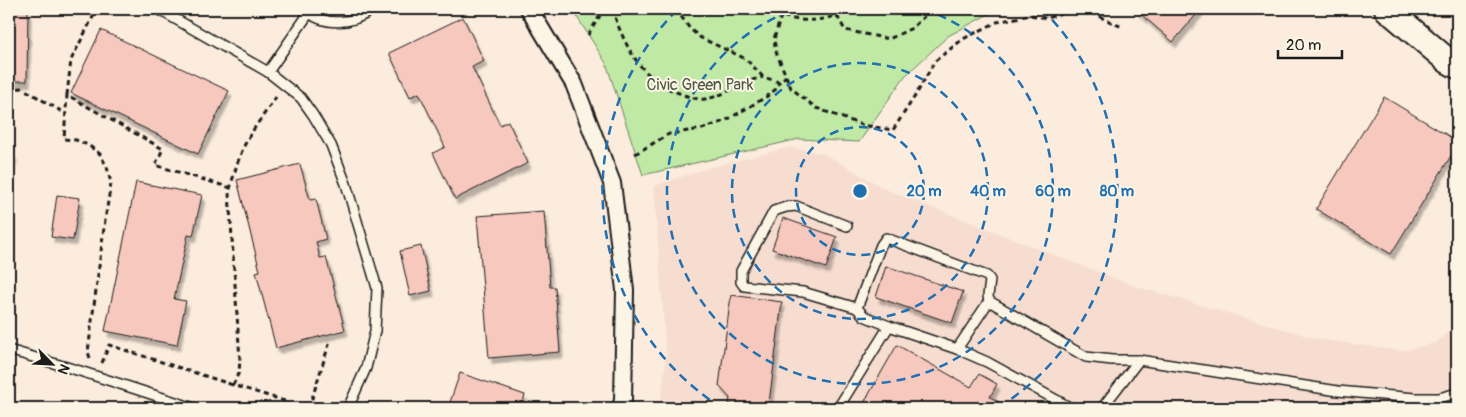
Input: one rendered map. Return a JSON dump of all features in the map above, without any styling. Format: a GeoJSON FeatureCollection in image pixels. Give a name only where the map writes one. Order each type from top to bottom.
{"type":"FeatureCollection","features":[{"type":"Feature","properties":{"kind":"street"},"geometry":{"type":"LineString","coordinates":[[529,9],[574,84],[612,183],[625,290],[623,400],[621,408]]}},
{"type":"Feature","properties":{"kind":"street"},"geometry":{"type":"LineString","coordinates":[[1387,9],[1448,61],[1457,66]]}},
{"type":"Feature","properties":{"kind":"lane"},"geometry":{"type":"LineString","coordinates":[[158,9],[268,72],[301,98],[331,145],[346,184],[377,288],[375,330],[366,368],[348,408]]}},
{"type":"Feature","properties":{"kind":"lane"},"geometry":{"type":"LineString","coordinates":[[268,72],[306,11],[320,19],[344,22],[355,19],[373,9]]}},
{"type":"Feature","properties":{"kind":"lane"},"geometry":{"type":"LineString","coordinates":[[847,226],[796,206],[774,211],[741,271],[740,282],[744,286],[803,292],[857,308],[864,316],[957,349],[987,362],[1071,408]]}},
{"type":"Feature","properties":{"kind":"lane"},"geometry":{"type":"LineString","coordinates":[[857,308],[881,244],[886,238],[987,276],[990,280],[989,301],[957,349]]}},
{"type":"Feature","properties":{"kind":"lane"},"geometry":{"type":"LineString","coordinates":[[989,301],[1086,357],[1112,360],[1139,360],[1338,391],[1415,398],[1439,398],[1457,393]]}},
{"type":"Feature","properties":{"kind":"lane"},"geometry":{"type":"LineString","coordinates":[[838,408],[889,326]]}},
{"type":"Feature","properties":{"kind":"lane"},"geometry":{"type":"LineString","coordinates":[[9,350],[194,408]]}},
{"type":"Feature","properties":{"kind":"lane"},"geometry":{"type":"LineString","coordinates":[[1102,408],[1139,360]]}},
{"type":"Feature","properties":{"kind":"path"},"geometry":{"type":"LineString","coordinates":[[97,9],[71,60],[66,95],[64,139],[76,140],[88,145],[100,154],[107,167],[111,183],[88,352],[90,359],[102,364],[108,345],[288,402],[286,408]]}},
{"type":"Feature","properties":{"kind":"path"},"geometry":{"type":"LineString","coordinates":[[588,34],[604,9]]}},
{"type":"Feature","properties":{"kind":"path"},"geometry":{"type":"LineString","coordinates":[[612,9],[620,32],[644,71],[664,88],[685,96],[703,99],[721,95],[763,76]]}},
{"type":"Feature","properties":{"kind":"path"},"geometry":{"type":"LineString","coordinates":[[676,9],[690,29],[701,38],[746,59],[763,76],[779,82]]}},
{"type":"Feature","properties":{"kind":"path"},"geometry":{"type":"LineString","coordinates":[[767,9],[781,16],[802,21],[837,16],[857,9]]}},
{"type":"Feature","properties":{"kind":"path"},"geometry":{"type":"LineString","coordinates":[[837,16],[845,30],[889,39],[912,28],[932,9]]}},
{"type":"Feature","properties":{"kind":"path"},"geometry":{"type":"LineString","coordinates":[[1043,9],[1046,18]]}},
{"type":"Feature","properties":{"kind":"path"},"geometry":{"type":"LineString","coordinates":[[781,16],[774,39],[776,52],[792,88],[816,108],[862,125],[893,130],[917,93],[934,61],[963,39],[997,22],[1030,15],[1046,18],[1082,9],[1122,27]]}},
{"type":"Feature","properties":{"kind":"path"},"geometry":{"type":"LineString","coordinates":[[635,154],[669,134],[702,128],[725,120],[776,89],[779,82],[786,76]]}},
{"type":"Feature","properties":{"kind":"path"},"geometry":{"type":"LineString","coordinates":[[233,385],[239,372],[240,360],[229,193],[245,144],[260,118],[284,85]]}},
{"type":"Feature","properties":{"kind":"path"},"geometry":{"type":"LineString","coordinates":[[9,89],[22,88],[66,114]]}},
{"type":"Feature","properties":{"kind":"path"},"geometry":{"type":"LineString","coordinates":[[66,95],[163,149],[156,165],[231,188]]}},
{"type":"Feature","properties":{"kind":"path"},"geometry":{"type":"LineString","coordinates":[[310,408],[330,341]]}},
{"type":"Feature","properties":{"kind":"shaded area"},"geometry":{"type":"Polygon","coordinates":[[[790,147],[825,154],[887,190],[1134,286],[1318,339],[1402,351],[1436,343],[1457,324],[1457,408],[657,408],[662,394],[666,356],[654,186],[708,168],[790,147]]]}},
{"type":"Feature","properties":{"kind":"green space","name":"Civic Green Park"},"geometry":{"type":"Polygon","coordinates":[[[572,9],[998,9],[948,36],[905,76],[859,142],[799,139],[643,175],[606,63],[572,9]]]}},
{"type":"Feature","properties":{"kind":"building"},"geometry":{"type":"Polygon","coordinates":[[[9,9],[28,9],[27,81],[9,81],[9,9]]]}},
{"type":"Feature","properties":{"kind":"building"},"geometry":{"type":"Polygon","coordinates":[[[1135,9],[1201,9],[1173,42],[1135,9]]]}},
{"type":"Feature","properties":{"kind":"building"},"geometry":{"type":"Polygon","coordinates":[[[463,17],[484,61],[472,67],[500,125],[508,121],[528,163],[455,199],[433,153],[445,147],[419,93],[410,97],[389,53],[463,17]]]}},
{"type":"Feature","properties":{"kind":"building"},"geometry":{"type":"Polygon","coordinates":[[[101,30],[229,91],[198,154],[71,93],[101,30]]]}},
{"type":"Feature","properties":{"kind":"building"},"geometry":{"type":"Polygon","coordinates":[[[1384,97],[1457,141],[1457,146],[1391,254],[1316,209],[1384,97]]]}},
{"type":"Feature","properties":{"kind":"building"},"geometry":{"type":"Polygon","coordinates":[[[9,153],[14,155],[9,174],[9,153]]]}},
{"type":"Feature","properties":{"kind":"building"},"geometry":{"type":"Polygon","coordinates":[[[300,164],[310,200],[316,199],[326,239],[316,242],[320,258],[326,257],[345,330],[276,348],[256,272],[260,271],[237,180],[300,164]]]}},
{"type":"Feature","properties":{"kind":"building"},"geometry":{"type":"Polygon","coordinates":[[[136,182],[202,195],[193,236],[188,235],[174,299],[186,301],[177,345],[105,331],[136,182]]]}},
{"type":"Feature","properties":{"kind":"building"},"geometry":{"type":"Polygon","coordinates":[[[57,195],[80,198],[73,240],[51,237],[57,195]]]}},
{"type":"Feature","properties":{"kind":"building"},"geometry":{"type":"Polygon","coordinates":[[[544,211],[550,287],[555,287],[560,352],[489,358],[477,216],[544,211]]]}},
{"type":"Feature","properties":{"kind":"building"},"geometry":{"type":"Polygon","coordinates":[[[783,218],[837,237],[826,268],[772,249],[783,218]]]}},
{"type":"Feature","properties":{"kind":"building"},"geometry":{"type":"Polygon","coordinates":[[[421,246],[431,291],[410,296],[400,251],[421,246]]]}},
{"type":"Feature","properties":{"kind":"building"},"geometry":{"type":"Polygon","coordinates":[[[886,266],[963,292],[952,323],[876,297],[886,266]]]}},
{"type":"Feature","properties":{"kind":"building"},"geometry":{"type":"Polygon","coordinates":[[[731,295],[782,302],[769,403],[758,402],[757,408],[729,404],[730,398],[719,386],[731,295]]]}},
{"type":"Feature","properties":{"kind":"building"},"geometry":{"type":"Polygon","coordinates":[[[897,345],[971,387],[979,374],[997,384],[990,397],[1010,408],[861,408],[897,345]]]}},
{"type":"Feature","properties":{"kind":"building"},"geometry":{"type":"Polygon","coordinates":[[[460,373],[525,395],[521,408],[448,408],[460,373]]]}}]}
